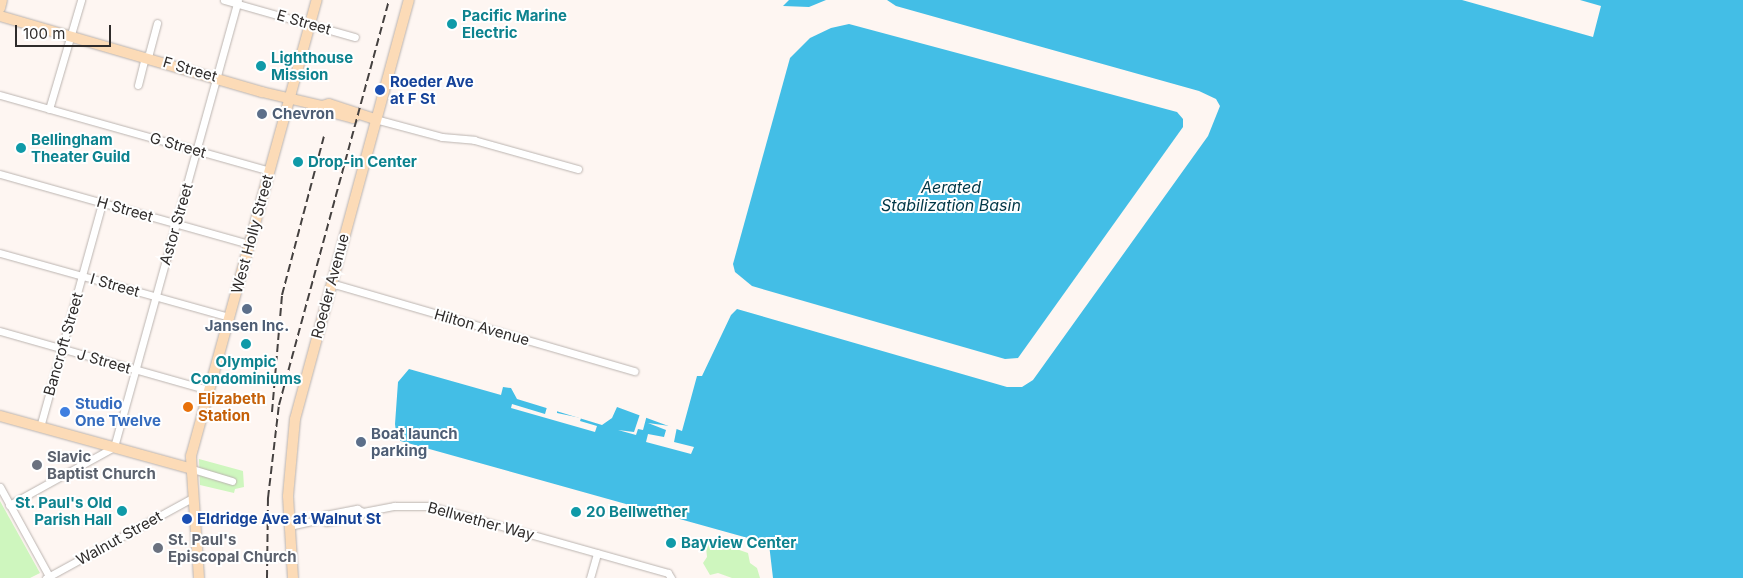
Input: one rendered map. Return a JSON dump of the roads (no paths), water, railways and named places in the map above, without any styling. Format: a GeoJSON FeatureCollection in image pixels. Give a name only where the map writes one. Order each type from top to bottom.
{"type":"FeatureCollection","features":[{"type":"Feature","properties":{"kind":"street"},"geometry":{"type":"LineString","coordinates":[[0,8],[2,0]]}},
{"type":"Feature","properties":{"kind":"street"},"geometry":{"type":"LineString","coordinates":[[49,109],[81,0]]}},
{"type":"Feature","properties":{"kind":"street","name":"E Street"},"geometry":{"type":"LineString","coordinates":[[224,0],[238,2],[355,37]]}},
{"type":"Feature","properties":{"kind":"street","name":"West Holly Street"},"geometry":{"type":"LineString","coordinates":[[189,468],[229,316],[317,0]]}},
{"type":"Feature","properties":{"kind":"street","name":"Roeder Avenue"},"geometry":{"type":"LineString","coordinates":[[293,578],[288,477],[295,419],[375,119],[409,0]]}},
{"type":"Feature","properties":{"kind":"street","name":"Astor Street"},"geometry":{"type":"LineString","coordinates":[[114,447],[238,2]]}},
{"type":"Feature","properties":{"kind":"street","name":"F Street"},"geometry":{"type":"LineString","coordinates":[[0,16],[322,106],[327,111],[353,118],[357,114],[442,137],[474,140],[578,169]]}},
{"type":"Feature","properties":{"kind":"street"},"geometry":{"type":"LineString","coordinates":[[138,85],[157,23]]}},
{"type":"Feature","properties":{"kind":"street","name":"G Street"},"geometry":{"type":"LineString","coordinates":[[0,95],[270,171]]}},
{"type":"Feature","properties":{"kind":"street","name":"H Street"},"geometry":{"type":"LineString","coordinates":[[0,174],[249,244]]}},
{"type":"Feature","properties":{"kind":"street","name":"Bancroft Street"},"geometry":{"type":"LineString","coordinates":[[40,427],[102,203]]}},
{"type":"Feature","properties":{"kind":"street","name":"I Street"},"geometry":{"type":"LineString","coordinates":[[0,253],[229,316]]}},
{"type":"Feature","properties":{"kind":"street","name":"Hilton Avenue"},"geometry":{"type":"LineString","coordinates":[[331,283],[634,371]]}},
{"type":"Feature","properties":{"kind":"street","name":"J Street"},"geometry":{"type":"LineString","coordinates":[[0,332],[209,390]]}},
{"type":"Feature","properties":{"kind":"street"},"geometry":{"type":"LineString","coordinates":[[1,417],[232,481]]}},
{"type":"Feature","properties":{"kind":"street"},"geometry":{"type":"LineString","coordinates":[[10,505],[114,447]]}},
{"type":"Feature","properties":{"kind":"street"},"geometry":{"type":"LineString","coordinates":[[189,468],[199,578]]}},
{"type":"Feature","properties":{"kind":"street"},"geometry":{"type":"LineString","coordinates":[[0,488],[48,578]]}},
{"type":"Feature","properties":{"kind":"street","name":"Walnut Street"},"geometry":{"type":"LineString","coordinates":[[48,578],[192,498]]}},
{"type":"Feature","properties":{"kind":"street","name":"Bellwether Way"},"geometry":{"type":"LineString","coordinates":[[289,526],[322,519],[326,522],[359,517],[363,512],[404,505],[437,508],[668,573],[671,578]]}},
{"type":"Feature","properties":{"kind":"street"},"geometry":{"type":"LineString","coordinates":[[590,578],[597,553]]}},
{"type":"Feature","properties":{"kind":"water"},"geometry":{"type":"Polygon","coordinates":[[[789,0],[826,0],[809,7],[783,6],[789,0]]]}},
{"type":"Feature","properties":{"kind":"water"},"geometry":{"type":"Polygon","coordinates":[[[887,0],[1462,0],[1593,37],[1601,6],[1580,0],[1743,0],[1743,578],[773,578],[769,544],[397,440],[395,424],[398,382],[409,369],[501,395],[503,387],[511,388],[517,399],[602,425],[612,418],[617,407],[682,431],[697,376],[702,376],[731,315],[737,309],[1007,387],[1022,387],[1033,380],[1208,136],[1220,106],[1216,99],[1199,91],[896,6],[887,0]]]}},
{"type":"Feature","properties":{"kind":"water","name":"Aerated Stabilization Basin"},"geometry":{"type":"Polygon","coordinates":[[[849,24],[1177,112],[1183,119],[1183,127],[1018,358],[1005,359],[752,286],[735,272],[733,264],[790,58],[810,38],[831,28],[849,24]]]}},
{"type":"Feature","properties":{"kind":"railway"},"geometry":{"type":"LineString","coordinates":[[267,578],[268,498],[279,405],[389,0]]}},
{"type":"Feature","properties":{"kind":"railway"},"geometry":{"type":"LineString","coordinates":[[272,412],[282,295],[324,136]]}},
{"type":"Feature","properties":{"kind":"place","name":"Pacific Marine Electric"},"geometry":{"type":"Point","coordinates":[452,24]}},
{"type":"Feature","properties":{"kind":"place","name":"Lighthouse Mission"},"geometry":{"type":"Point","coordinates":[261,66]}},
{"type":"Feature","properties":{"kind":"place","name":"Roeder Ave at F St"},"geometry":{"type":"Point","coordinates":[380,90]}},
{"type":"Feature","properties":{"kind":"place","name":"Chevron"},"geometry":{"type":"Point","coordinates":[262,114]}},
{"type":"Feature","properties":{"kind":"place","name":"Bellingham Theater Guild"},"geometry":{"type":"Point","coordinates":[21,148]}},
{"type":"Feature","properties":{"kind":"place","name":"Drop-in Center"},"geometry":{"type":"Point","coordinates":[298,162]}},
{"type":"Feature","properties":{"kind":"place","name":"Jansen Inc."},"geometry":{"type":"Point","coordinates":[247,309]}},
{"type":"Feature","properties":{"kind":"place","name":"Olympic Condominiums"},"geometry":{"type":"Point","coordinates":[246,344]}},
{"type":"Feature","properties":{"kind":"place","name":"Elizabeth Station"},"geometry":{"type":"Point","coordinates":[188,407]}},
{"type":"Feature","properties":{"kind":"place","name":"Studio One Twelve"},"geometry":{"type":"Point","coordinates":[65,412]}},
{"type":"Feature","properties":{"kind":"place","name":"Boat launch parking"},"geometry":{"type":"Point","coordinates":[361,442]}},
{"type":"Feature","properties":{"kind":"place","name":"Slavic Baptist Church"},"geometry":{"type":"Point","coordinates":[37,465]}},
{"type":"Feature","properties":{"kind":"place","name":"St. Paul's Old Parish Hall"},"geometry":{"type":"Point","coordinates":[122,511]}},
{"type":"Feature","properties":{"kind":"place","name":"20 Bellwether"},"geometry":{"type":"Point","coordinates":[576,512]}},
{"type":"Feature","properties":{"kind":"place","name":"Eldridge Ave at Walnut St"},"geometry":{"type":"Point","coordinates":[187,519]}},
{"type":"Feature","properties":{"kind":"place","name":"Bayview Center"},"geometry":{"type":"Point","coordinates":[671,543]}},
{"type":"Feature","properties":{"kind":"place","name":"St. Paul's Episcopal Church"},"geometry":{"type":"Point","coordinates":[158,548]}}]}
